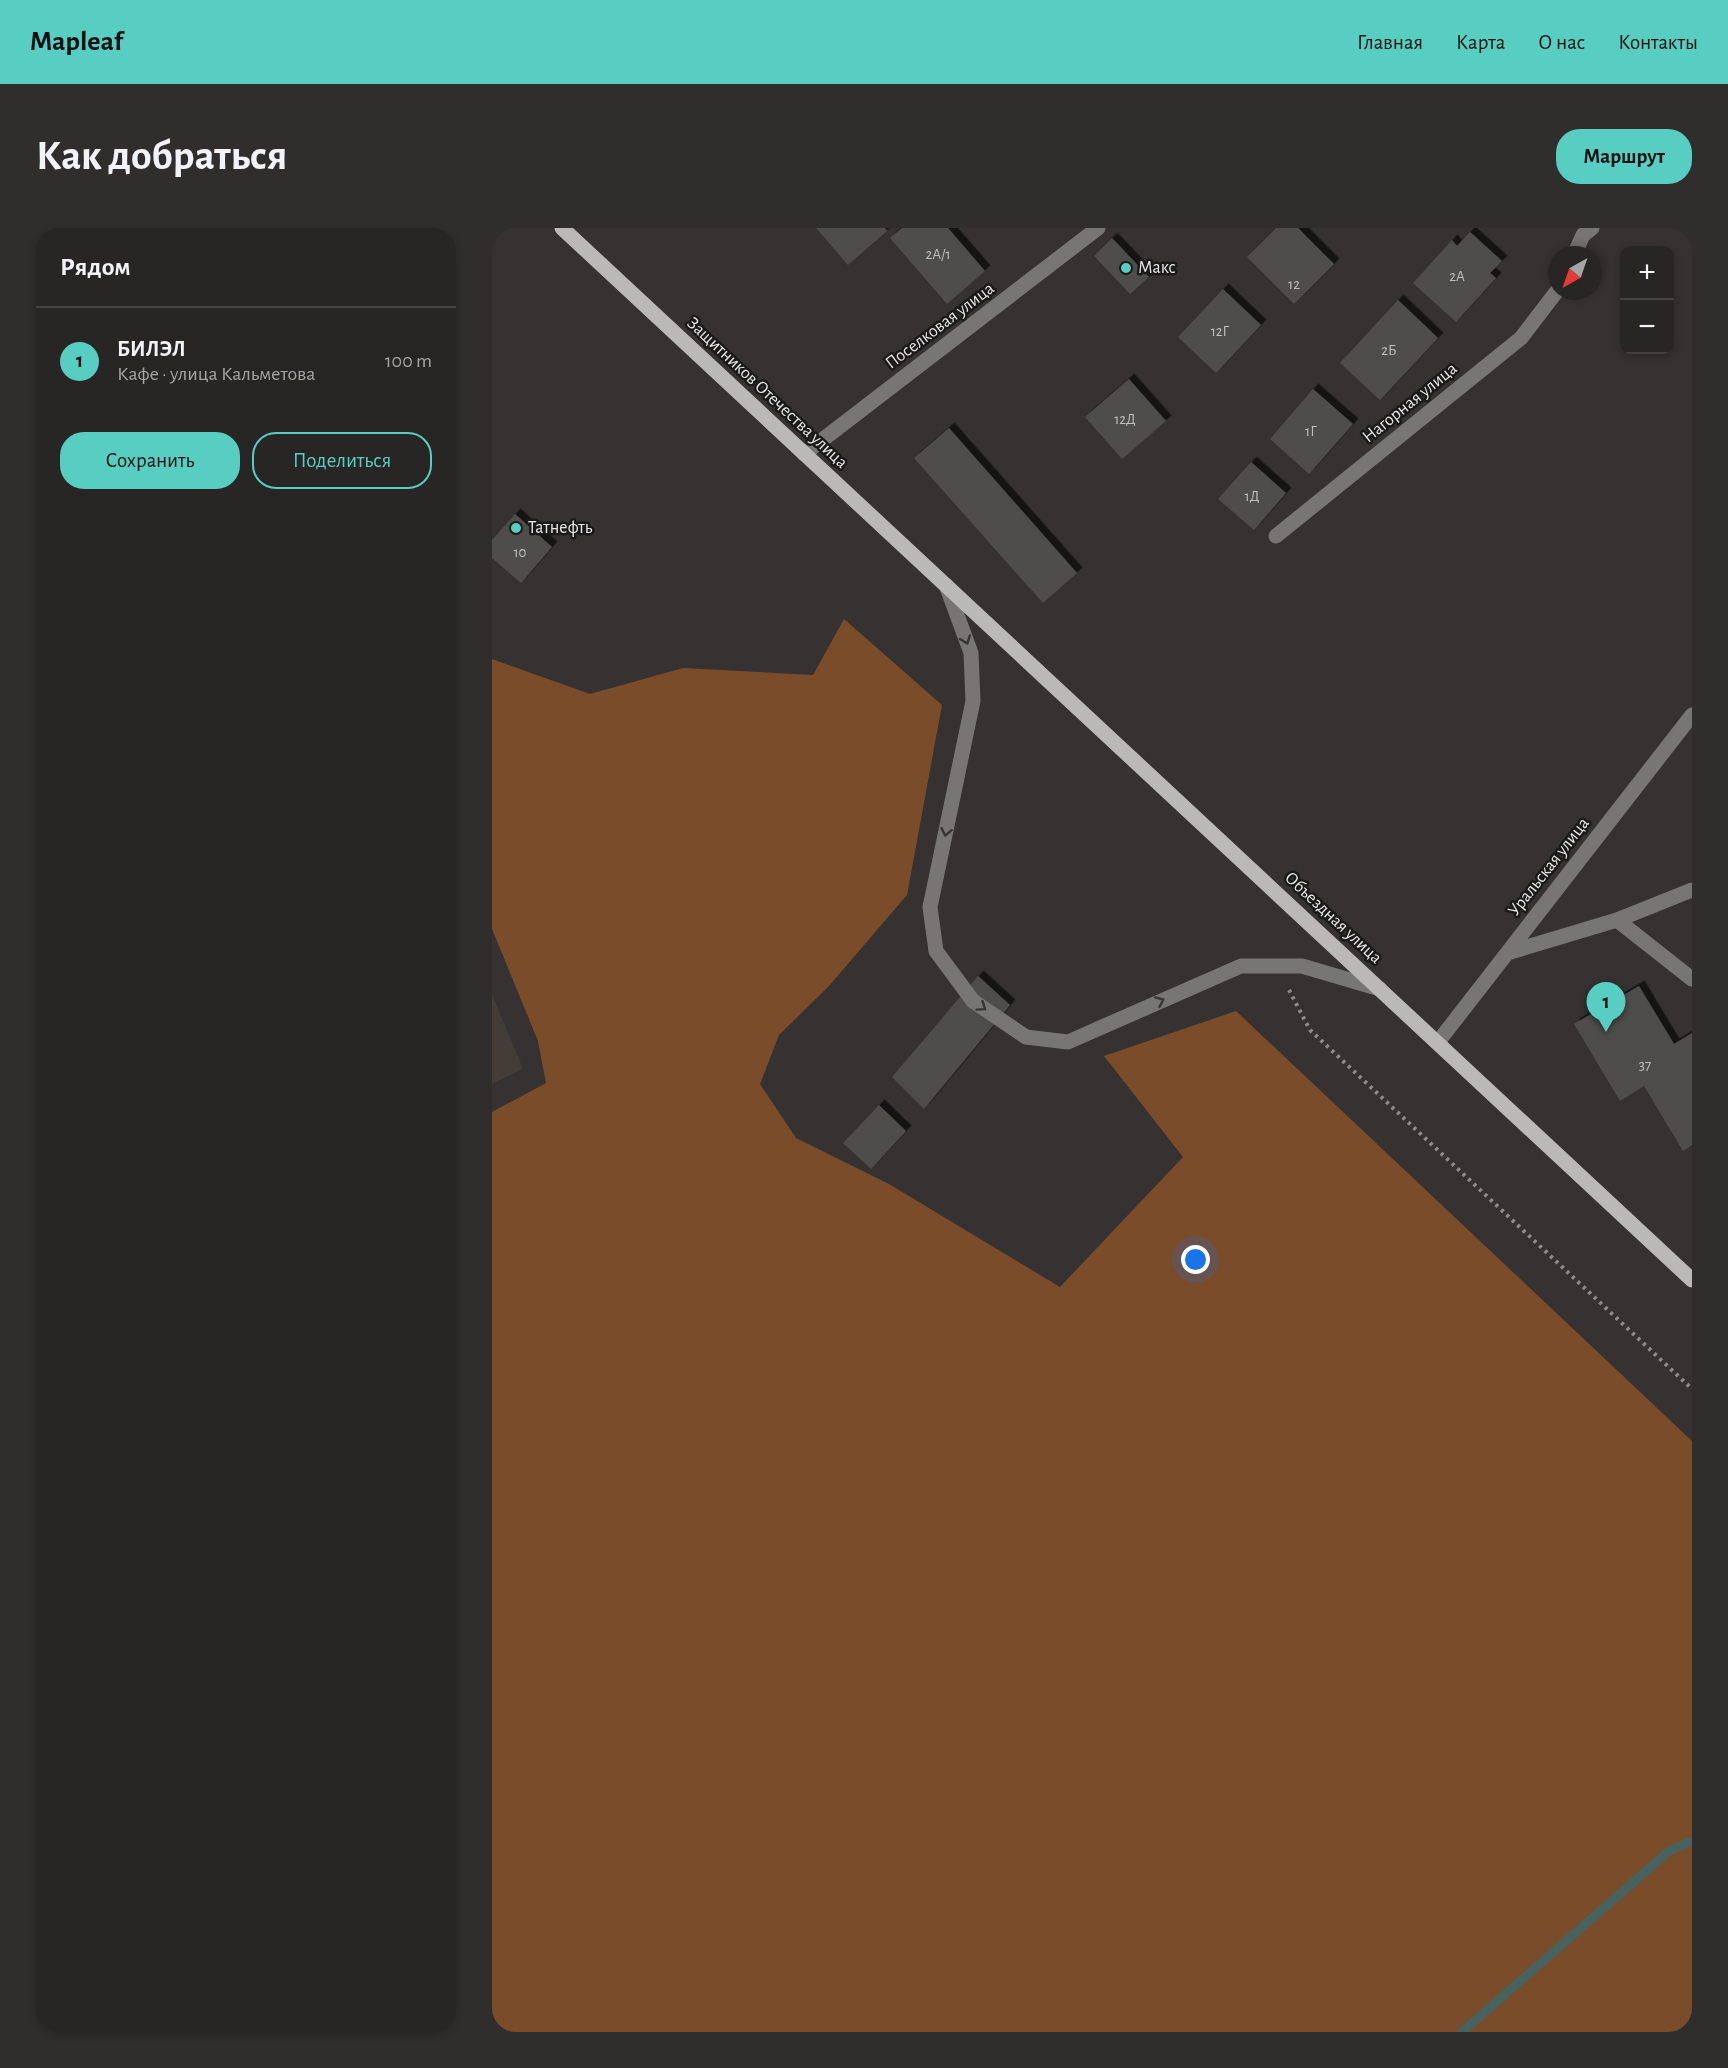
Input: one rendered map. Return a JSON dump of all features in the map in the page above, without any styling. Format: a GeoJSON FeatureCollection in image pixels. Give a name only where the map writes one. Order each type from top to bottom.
{"type":"FeatureCollection","features":[{"type":"Feature","properties":{"kind":"main road","name":"Защитников Отечества улица"},"geometry":{"type":"LineString","coordinates":[[562,228],[946,585]]}},
{"type":"Feature","properties":{"kind":"main road","name":"Объездная улица"},"geometry":{"type":"LineString","coordinates":[[946,585],[1692,1280]]}},
{"type":"Feature","properties":{"kind":"street","name":"Поселковая улица"},"geometry":{"type":"LineString","coordinates":[[804,454],[1098,228]]}},
{"type":"Feature","properties":{"kind":"street"},"geometry":{"type":"LineString","coordinates":[[1578,246],[1583,236],[1592,228]]}},
{"type":"Feature","properties":{"kind":"street","name":"Нагорная улица"},"geometry":{"type":"LineString","coordinates":[[1276,536],[1521,338],[1550,300]]}},
{"type":"Feature","properties":{"kind":"street"},"geometry":{"type":"LineString","coordinates":[[946,585],[971,653],[973,701],[930,907],[936,951],[973,1001],[1026,1037],[1068,1042],[1241,966],[1302,966],[1380,989]]}},
{"type":"Feature","properties":{"kind":"street","name":"Уральская улица"},"geometry":{"type":"LineString","coordinates":[[1438,1042],[1692,715]]}},
{"type":"Feature","properties":{"kind":"street"},"geometry":{"type":"LineString","coordinates":[[1507,952],[1617,920],[1692,890]]}},
{"type":"Feature","properties":{"kind":"street"},"geometry":{"type":"LineString","coordinates":[[1617,920],[1692,979]]}},
{"type":"Feature","properties":{"kind":"path"},"geometry":{"type":"LineString","coordinates":[[1276,966],[1310,1030],[1692,1389]]}},
{"type":"Feature","properties":{"kind":"shaded area"},"geometry":{"type":"Polygon","coordinates":[[[844,619],[942,705],[907,895],[829,986],[779,1035],[760,1084],[796,1138],[889,1184],[1060,1287],[1183,1157],[1104,1056],[1236,1011],[1692,1441],[1692,2032],[492,2032],[492,1112],[546,1083],[538,1041],[492,929],[492,659],[590,694],[683,668],[813,675],[844,619]]]}},
{"type":"Feature","properties":{"kind":"shaded area"},"geometry":{"type":"Polygon","coordinates":[[[492,994],[523,1069],[492,1084],[492,994]]]}},
{"type":"Feature","properties":{"kind":"building"},"geometry":{"type":"Polygon","coordinates":[[[816,228],[885,228],[887,231],[848,265],[816,228]]]}},
{"type":"Feature","properties":{"kind":"building"},"geometry":{"type":"Polygon","coordinates":[[[902,228],[948,228],[985,271],[947,304],[890,238],[902,228]]]}},
{"type":"Feature","properties":{"kind":"building"},"geometry":{"type":"Polygon","coordinates":[[[1276,228],[1298,228],[1334,264],[1294,304],[1247,257],[1276,228]]]}},
{"type":"Feature","properties":{"kind":"building"},"geometry":{"type":"Polygon","coordinates":[[[1470,232],[1502,261],[1490,273],[1496,278],[1456,322],[1413,283],[1452,240],[1457,246],[1470,232]]]}},
{"type":"Feature","properties":{"kind":"building"},"geometry":{"type":"Polygon","coordinates":[[[1112,238],[1149,277],[1130,294],[1094,256],[1112,238]]]}},
{"type":"Feature","properties":{"kind":"building"},"geometry":{"type":"Polygon","coordinates":[[[1223,289],[1261,325],[1216,373],[1178,337],[1223,289]]]}},
{"type":"Feature","properties":{"kind":"building"},"geometry":{"type":"Polygon","coordinates":[[[1398,300],[1438,338],[1380,400],[1340,363],[1398,300]]]}},
{"type":"Feature","properties":{"kind":"building"},"geometry":{"type":"Polygon","coordinates":[[[1129,379],[1166,421],[1122,459],[1085,417],[1129,379]]]}},
{"type":"Feature","properties":{"kind":"building"},"geometry":{"type":"Polygon","coordinates":[[[1313,389],[1353,424],[1309,474],[1270,439],[1313,389]]]}},
{"type":"Feature","properties":{"kind":"building"},"geometry":{"type":"Polygon","coordinates":[[[949,428],[1077,573],[1043,603],[914,458],[949,428]]]}},
{"type":"Feature","properties":{"kind":"building"},"geometry":{"type":"Polygon","coordinates":[[[1251,462],[1286,493],[1254,530],[1218,499],[1251,462]]]}},
{"type":"Feature","properties":{"kind":"building"},"geometry":{"type":"Polygon","coordinates":[[[515,514],[552,547],[521,583],[492,558],[492,540],[515,514]]]}},
{"type":"Feature","properties":{"kind":"building"},"geometry":{"type":"Polygon","coordinates":[[[978,976],[1010,1005],[924,1109],[892,1077],[978,976]]]}},
{"type":"Feature","properties":{"kind":"building"},"geometry":{"type":"Polygon","coordinates":[[[1639,986],[1674,1044],[1692,1033],[1692,1145],[1683,1151],[1644,1086],[1620,1101],[1574,1024],[1639,986]]]}},
{"type":"Feature","properties":{"kind":"building"},"geometry":{"type":"Polygon","coordinates":[[[879,1105],[906,1131],[871,1169],[843,1143],[879,1105]]]}},
{"type":"Feature","properties":{"kind":"waterway"},"geometry":{"type":"LineString","coordinates":[[1462,2032],[1669,1851],[1692,1841]]}},
{"type":"Feature","properties":{"kind":"place","name":"Макс"},"geometry":{"type":"Point","coordinates":[1126,268]}},
{"type":"Feature","properties":{"kind":"place","name":"Татнефть"},"geometry":{"type":"Point","coordinates":[516,528]}},
{"type":"Feature","properties":{"kind":"place","name":"БИЛЭЛ"},"geometry":{"type":"Point","coordinates":[1606,1032]}}]}
